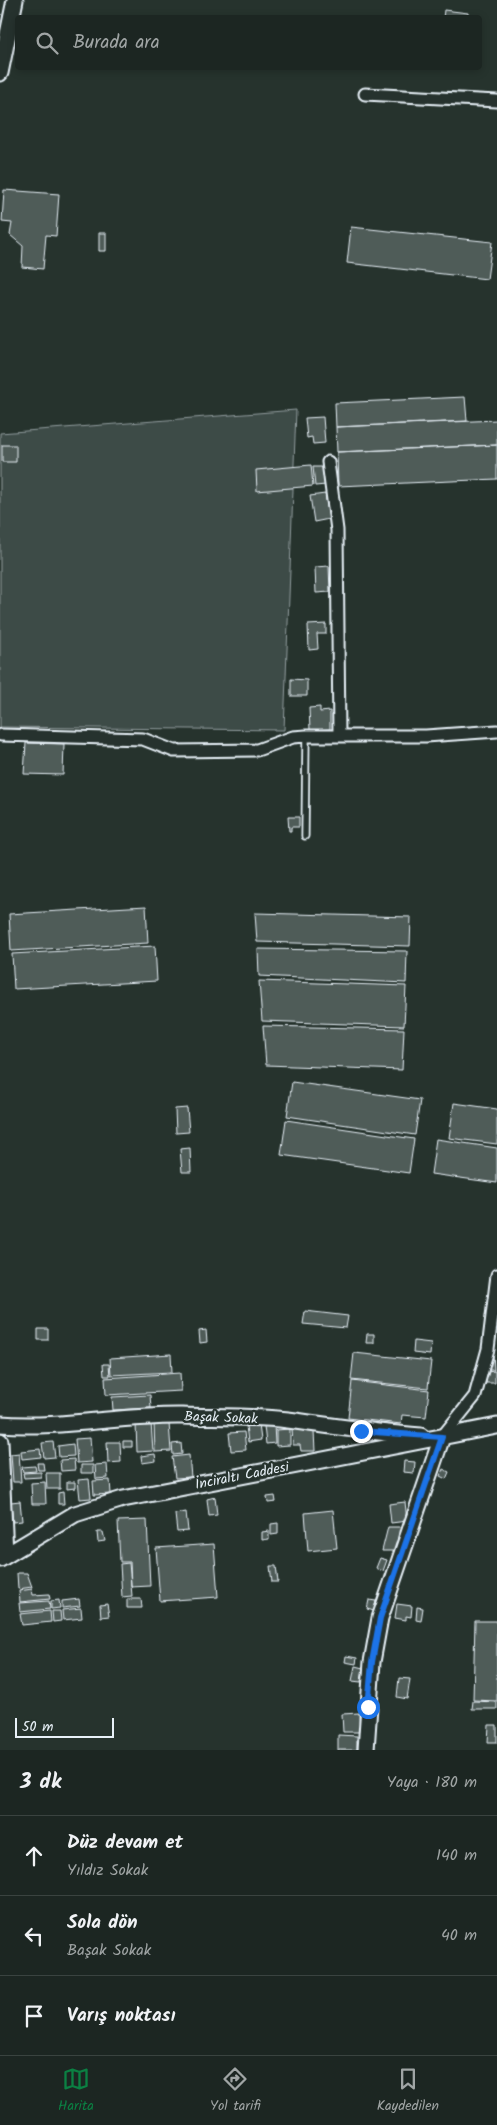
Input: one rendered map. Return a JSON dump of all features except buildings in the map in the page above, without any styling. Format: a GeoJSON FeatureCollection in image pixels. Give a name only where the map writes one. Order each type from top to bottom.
{"type":"FeatureCollection","features":[{"type":"Feature","properties":{"kind":"main road"},"geometry":{"type":"LineString","coordinates":[[0,73],[15,0]]}},
{"type":"Feature","properties":{"kind":"main road","name":"Başak Sokak"},"geometry":{"type":"LineString","coordinates":[[0,1424],[22,1426],[80,1424],[137,1417],[200,1417],[287,1420],[361,1431],[442,1437]]}},
{"type":"Feature","properties":{"kind":"main road","name":"İnciraltı Caddesi"},"geometry":{"type":"LineString","coordinates":[[2,1555],[75,1514],[123,1499],[497,1426]]}},
{"type":"Feature","properties":{"kind":"main road"},"geometry":{"type":"LineString","coordinates":[[366,1750],[372,1662],[380,1618],[442,1437]]}},
{"type":"Feature","properties":{"kind":"main road"},"geometry":{"type":"LineString","coordinates":[[0,1441],[2,1555]]}},
{"type":"Feature","properties":{"kind":"street"},"geometry":{"type":"LineString","coordinates":[[365,94],[497,101]]}},
{"type":"Feature","properties":{"kind":"street"},"geometry":{"type":"LineString","coordinates":[[328,462],[337,530],[339,736]]}},
{"type":"Feature","properties":{"kind":"street"},"geometry":{"type":"LineString","coordinates":[[1,736],[143,739],[174,751],[257,750],[293,737],[306,736],[426,736],[497,731]]}},
{"type":"Feature","properties":{"kind":"street"},"geometry":{"type":"LineString","coordinates":[[442,1437],[475,1396],[488,1349],[497,1275]]}},
{"type":"Feature","properties":{"kind":"lane"},"geometry":{"type":"LineString","coordinates":[[305,836],[306,736]]}},
{"type":"Feature","properties":{"kind":"shaded area"},"geometry":{"type":"Polygon","coordinates":[[[296,410],[284,730],[0,727],[0,433],[296,410]]]}},
{"type":"Feature","properties":{"kind":"route"},"geometry":{"type":"LineString","coordinates":[[361,1431],[442,1437],[406,1547],[392,1579],[380,1618],[372,1662],[368,1707]]}}]}
